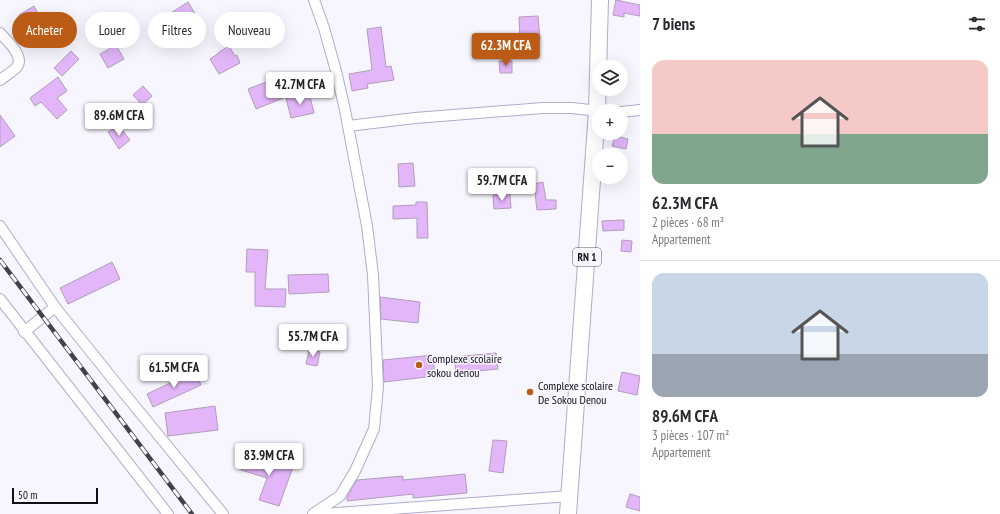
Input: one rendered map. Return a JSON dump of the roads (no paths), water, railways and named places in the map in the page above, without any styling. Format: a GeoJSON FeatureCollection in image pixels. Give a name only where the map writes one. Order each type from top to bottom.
{"type":"FeatureCollection","features":[{"type":"Feature","properties":{"kind":"main road","name":"RN 1"},"geometry":{"type":"LineString","coordinates":[[598,104],[600,0]]}},
{"type":"Feature","properties":{"kind":"main road","name":"RN 1"},"geometry":{"type":"LineString","coordinates":[[568,514],[596,140]]}},
{"type":"Feature","properties":{"kind":"street"},"geometry":{"type":"LineString","coordinates":[[313,514],[340,496],[355,471],[374,430],[378,387],[373,275],[367,226],[336,71],[324,28],[314,0]]}},
{"type":"Feature","properties":{"kind":"street"},"geometry":{"type":"LineString","coordinates":[[0,33],[19,56],[19,62],[16,68],[0,80]]}},
{"type":"Feature","properties":{"kind":"street"},"geometry":{"type":"LineString","coordinates":[[348,126],[415,118],[543,108],[572,108],[592,110]]}},
{"type":"Feature","properties":{"kind":"street"},"geometry":{"type":"LineString","coordinates":[[628,111],[640,110]]}},
{"type":"Feature","properties":{"kind":"street"},"geometry":{"type":"LineString","coordinates":[[0,226],[55,307],[132,404],[223,514]]}},
{"type":"Feature","properties":{"kind":"street"},"geometry":{"type":"LineString","coordinates":[[0,300],[168,514]]}},
{"type":"Feature","properties":{"kind":"street"},"geometry":{"type":"LineString","coordinates":[[24,332],[55,307]]}},
{"type":"Feature","properties":{"kind":"street"},"geometry":{"type":"LineString","coordinates":[[323,514],[570,496]]}},
{"type":"Feature","properties":{"kind":"railway"},"geometry":{"type":"LineString","coordinates":[[0,260],[192,514]]}},
{"type":"Feature","properties":{"kind":"place","name":"Complexe scolaire sokou denou"},"geometry":{"type":"Point","coordinates":[419,365]}},
{"type":"Feature","properties":{"kind":"place","name":"Complexe scolaire De Sokou Denou"},"geometry":{"type":"Point","coordinates":[530,392]}}]}
